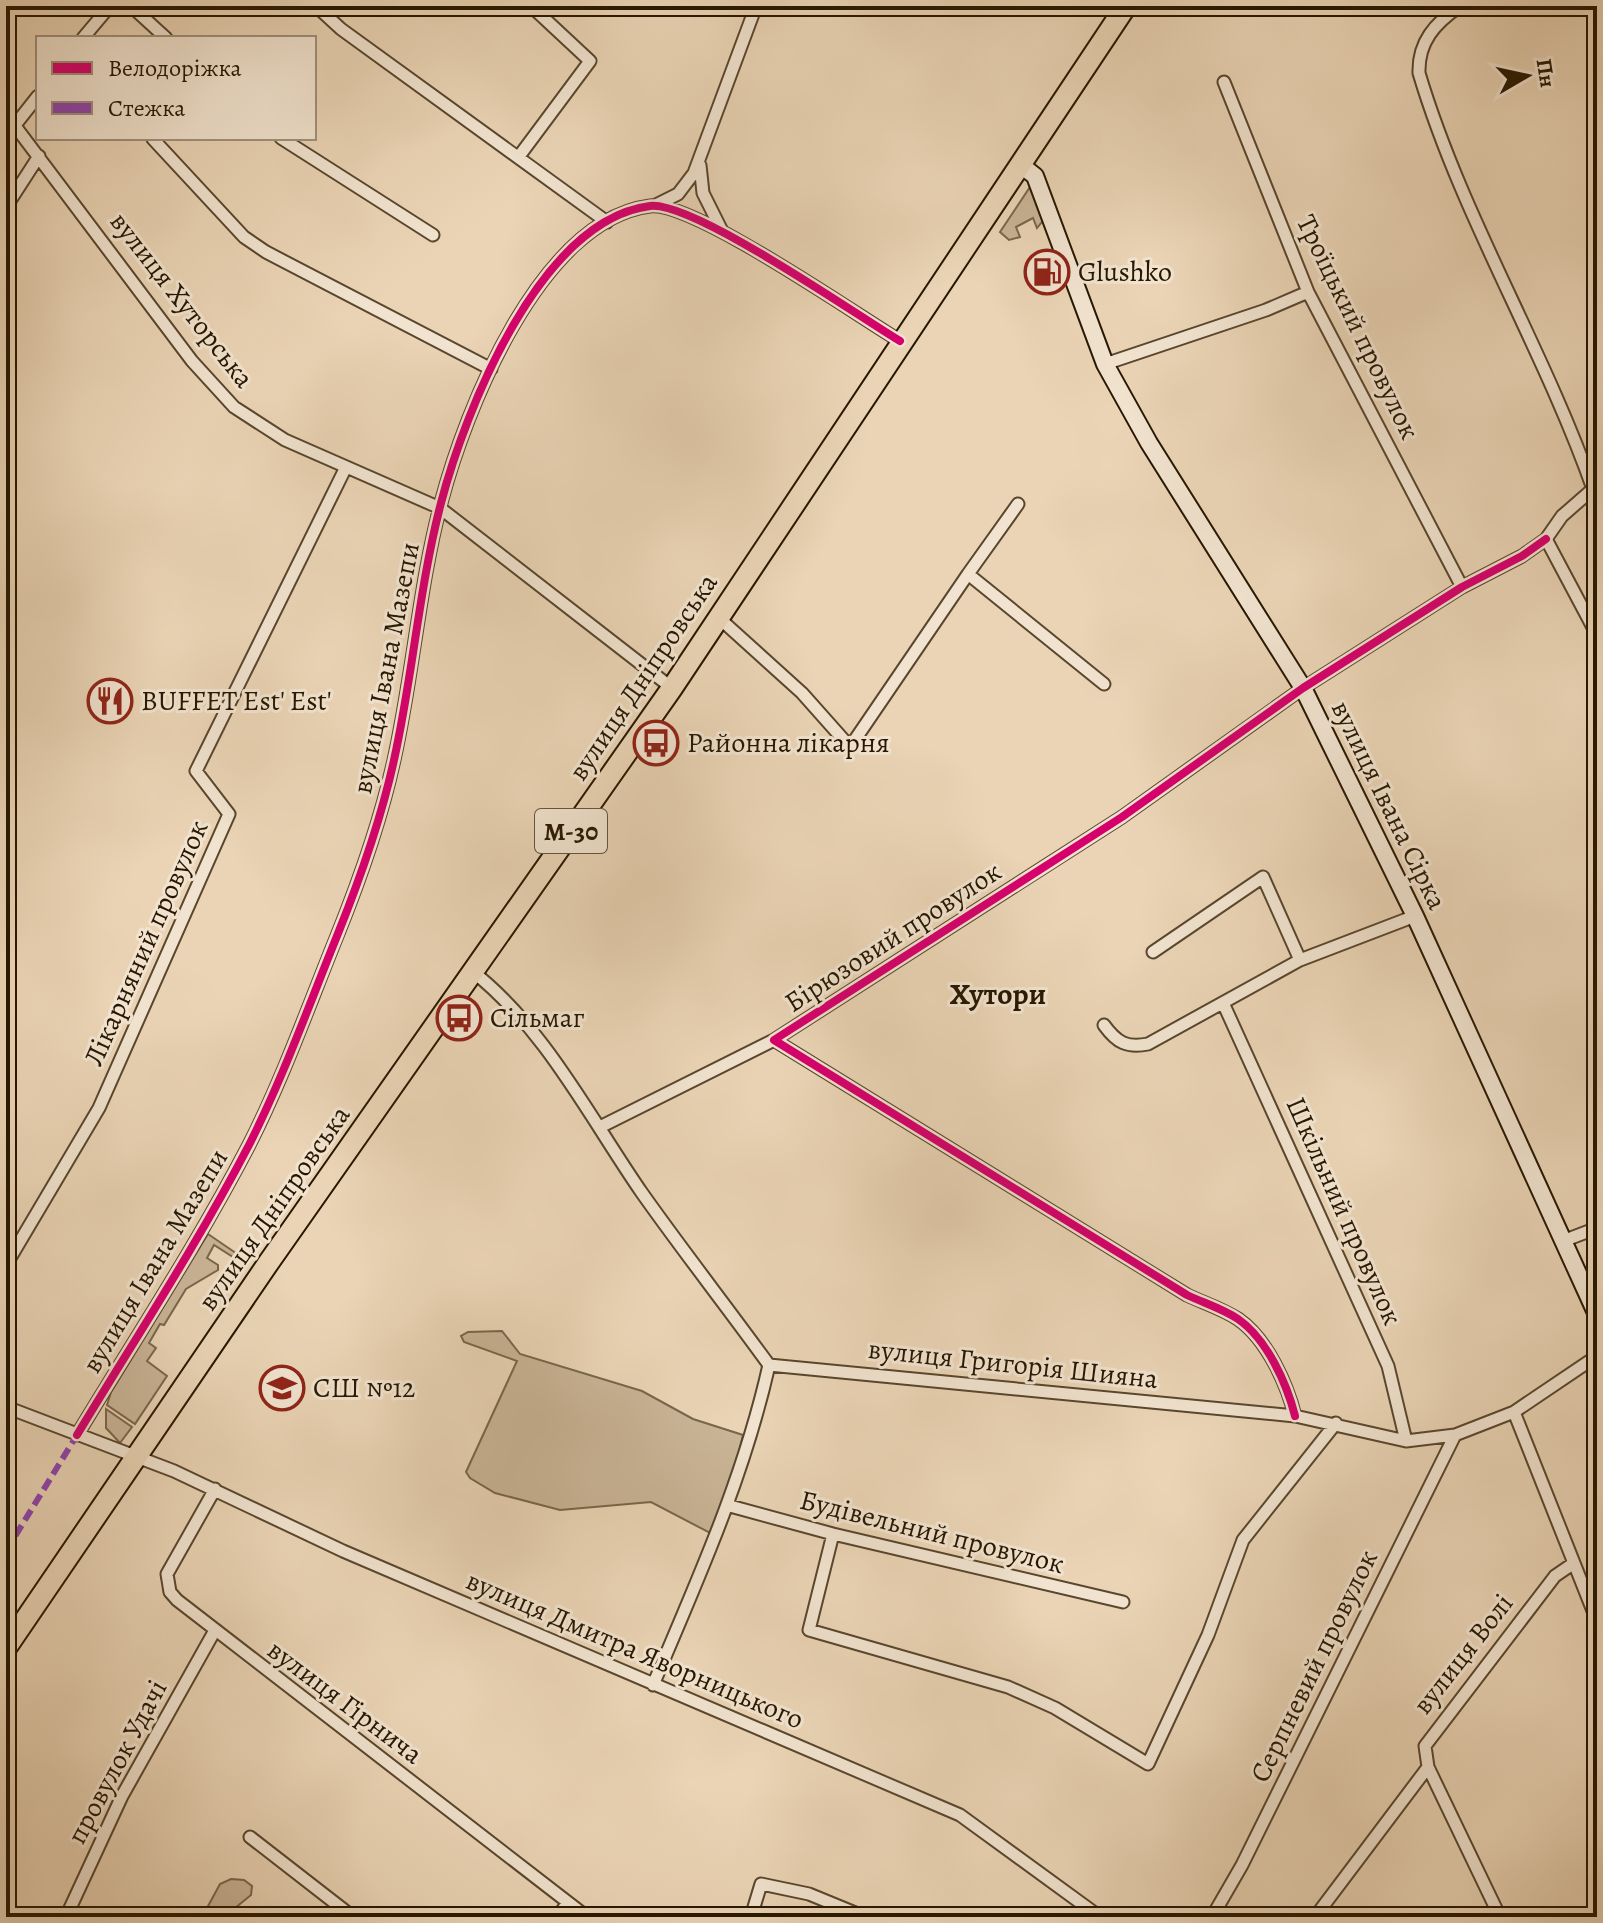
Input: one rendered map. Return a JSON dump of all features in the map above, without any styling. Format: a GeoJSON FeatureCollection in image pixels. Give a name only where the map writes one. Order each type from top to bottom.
{"type":"FeatureCollection","features":[{"type":"Feature","properties":{"kind":"highway","name":"вулиця Дніпровська"},"geometry":{"type":"LineString","coordinates":[[6,1648],[472,971],[672,688],[900,341],[1126,6]]}},
{"type":"Feature","properties":{"kind":"street"},"geometry":{"type":"LineString","coordinates":[[85,36],[110,6]]}},
{"type":"Feature","properties":{"kind":"street"},"geometry":{"type":"LineString","coordinates":[[131,6],[164,36]]}},
{"type":"Feature","properties":{"kind":"street"},"geometry":{"type":"LineString","coordinates":[[316,6],[341,29],[520,155],[607,222]]}},
{"type":"Feature","properties":{"kind":"street"},"geometry":{"type":"LineString","coordinates":[[520,155],[590,61],[531,6]]}},
{"type":"Feature","properties":{"kind":"street"},"geometry":{"type":"LineString","coordinates":[[1460,6],[1443,17],[1427,37],[1418,60],[1419,73],[1457,179],[1595,487]]}},
{"type":"Feature","properties":{"kind":"street","name":"вулиця Івана Мазепи"},"geometry":{"type":"LineString","coordinates":[[77,1435],[196,1241],[250,1143],[338,934],[369,852],[394,759],[440,508],[454,458],[491,369],[544,277],[564,255],[607,222],[678,194],[700,161],[751,9]]}},
{"type":"Feature","properties":{"kind":"street","name":"Троїцький провулок"},"geometry":{"type":"LineString","coordinates":[[1224,82],[1308,292],[1462,587]]}},
{"type":"Feature","properties":{"kind":"street"},"geometry":{"type":"LineString","coordinates":[[15,125],[36,99]]}},
{"type":"Feature","properties":{"kind":"street","name":"вулиця Хуторська"},"geometry":{"type":"LineString","coordinates":[[6,114],[192,361],[234,407],[285,440],[440,508],[672,688]]}},
{"type":"Feature","properties":{"kind":"street"},"geometry":{"type":"LineString","coordinates":[[154,140],[225,218],[255,244],[350,299],[491,369]]}},
{"type":"Feature","properties":{"kind":"street"},"geometry":{"type":"LineString","coordinates":[[284,140],[433,235]]}},
{"type":"Feature","properties":{"kind":"street"},"geometry":{"type":"LineString","coordinates":[[6,207],[39,156]]}},
{"type":"Feature","properties":{"kind":"street","name":"вулиця Івана Мазепи"},"geometry":{"type":"LineString","coordinates":[[700,161],[703,193],[725,235]]}},
{"type":"Feature","properties":{"kind":"street","name":"вулиця Івана Сірка"},"geometry":{"type":"LineString","coordinates":[[1021,165],[1035,176],[1105,364],[1149,443],[1303,688],[1415,916],[1563,1241],[1596,1306]]}},
{"type":"Feature","properties":{"kind":"street"},"geometry":{"type":"LineString","coordinates":[[652,206],[687,214],[900,341]]}},
{"type":"Feature","properties":{"kind":"street"},"geometry":{"type":"LineString","coordinates":[[1105,364],[1266,310],[1308,292]]}},
{"type":"Feature","properties":{"kind":"street","name":"Лікарняний провулок"},"geometry":{"type":"LineString","coordinates":[[6,1265],[99,1108],[229,814],[196,771],[346,467]]}},
{"type":"Feature","properties":{"kind":"street","name":"Бірюзовий провулок"},"geometry":{"type":"LineString","coordinates":[[1295,1416],[1290,1397],[1262,1343],[1237,1318],[1187,1295],[774,1040],[1122,817],[1303,688],[1462,587],[1522,556],[1546,539],[1562,516],[1595,487]]}},
{"type":"Feature","properties":{"kind":"street"},"geometry":{"type":"LineString","coordinates":[[719,618],[802,693],[850,747],[1018,504]]}},
{"type":"Feature","properties":{"kind":"street"},"geometry":{"type":"LineString","coordinates":[[1546,539],[1597,635]]}},
{"type":"Feature","properties":{"kind":"street"},"geometry":{"type":"LineString","coordinates":[[968,574],[1104,684]]}},
{"type":"Feature","properties":{"kind":"street"},"geometry":{"type":"LineString","coordinates":[[1153,952],[1263,877],[1300,960]]}},
{"type":"Feature","properties":{"kind":"street"},"geometry":{"type":"LineString","coordinates":[[1104,1025],[1114,1039],[1137,1046],[1153,1042],[1300,960],[1415,916]]}},
{"type":"Feature","properties":{"kind":"street"},"geometry":{"type":"LineString","coordinates":[[472,971],[489,985],[541,1046],[600,1127],[642,1192],[769,1365],[754,1431],[730,1506],[653,1685]]}},
{"type":"Feature","properties":{"kind":"street","name":"Шкільний провулок"},"geometry":{"type":"LineString","coordinates":[[1224,1005],[1388,1366],[1406,1441]]}},
{"type":"Feature","properties":{"kind":"street"},"geometry":{"type":"LineString","coordinates":[[600,1127],[774,1040]]}},
{"type":"Feature","properties":{"kind":"street"},"geometry":{"type":"LineString","coordinates":[[1563,1241],[1597,1228]]}},
{"type":"Feature","properties":{"kind":"street","name":"вулиця Григорія Шияна"},"geometry":{"type":"LineString","coordinates":[[769,1365],[1295,1416],[1406,1441],[1455,1435],[1514,1412],[1597,1356]]}},
{"type":"Feature","properties":{"kind":"street","name":"вулиця Дмитра Яворницького"},"geometry":{"type":"LineString","coordinates":[[6,1407],[215,1489],[343,1551],[960,1815],[1100,1917]]}},
{"type":"Feature","properties":{"kind":"street"},"geometry":{"type":"LineString","coordinates":[[1514,1412],[1597,1621]]}},
{"type":"Feature","properties":{"kind":"street"},"geometry":{"type":"LineString","coordinates":[[833,1534],[809,1630],[1008,1687],[1055,1708],[1148,1764],[1208,1635],[1243,1540],[1336,1423]]}},
{"type":"Feature","properties":{"kind":"street","name":"Серпневий провулок"},"geometry":{"type":"LineString","coordinates":[[1212,1917],[1266,1816],[1455,1435]]}},
{"type":"Feature","properties":{"kind":"street","name":"вулиця Гірнича"},"geometry":{"type":"LineString","coordinates":[[215,1489],[167,1574],[170,1592],[214,1632],[587,1917]]}},
{"type":"Feature","properties":{"kind":"street","name":"Будівельний провулок"},"geometry":{"type":"LineString","coordinates":[[730,1506],[833,1534],[1123,1602]]}},
{"type":"Feature","properties":{"kind":"street","name":"вулиця Волі"},"geometry":{"type":"LineString","coordinates":[[1428,1767],[1425,1746],[1432,1732],[1555,1576],[1574,1563]]}},
{"type":"Feature","properties":{"kind":"street","name":"провулок Удачі"},"geometry":{"type":"LineString","coordinates":[[66,1917],[122,1796],[214,1632]]}},
{"type":"Feature","properties":{"kind":"street"},"geometry":{"type":"LineString","coordinates":[[1315,1917],[1428,1767],[1496,1915]]}},
{"type":"Feature","properties":{"kind":"street"},"geometry":{"type":"LineString","coordinates":[[250,1837],[353,1917]]}},
{"type":"Feature","properties":{"kind":"street"},"geometry":{"type":"LineString","coordinates":[[751,1917],[761,1884],[809,1894],[865,1917]]}},
{"type":"Feature","properties":{"kind":"street"},"geometry":{"type":"LineString","coordinates":[[557,1917],[568,1903]]}},
{"type":"Feature","properties":{"kind":"shaded area"},"geometry":{"type":"Polygon","coordinates":[[[1032,184],[1045,218],[1037,228],[1033,218],[1016,227],[1020,237],[1009,240],[1000,232],[1032,184]]]}},
{"type":"Feature","properties":{"kind":"shaded area"},"geometry":{"type":"Polygon","coordinates":[[[208,1234],[246,1260],[233,1257],[214,1245],[207,1258],[218,1265],[218,1270],[186,1289],[164,1325],[160,1324],[149,1343],[156,1348],[147,1361],[167,1376],[135,1424],[107,1405],[111,1392],[208,1234]]]}},
{"type":"Feature","properties":{"kind":"shaded area"},"geometry":{"type":"Polygon","coordinates":[[[502,1331],[520,1354],[642,1391],[693,1419],[743,1435],[727,1502],[712,1534],[651,1502],[560,1510],[495,1493],[470,1478],[466,1472],[517,1361],[464,1342],[461,1336],[468,1332],[502,1331]]]}},
{"type":"Feature","properties":{"kind":"shaded area"},"geometry":{"type":"Polygon","coordinates":[[[106,1409],[132,1427],[120,1443],[106,1428],[106,1409]]]}},
{"type":"Feature","properties":{"kind":"shaded area"},"geometry":{"type":"Polygon","coordinates":[[[231,1879],[244,1880],[252,1886],[251,1895],[224,1917],[182,1917],[190,1908],[207,1908],[220,1884],[231,1879]]]}},
{"type":"Feature","properties":{"kind":"marked path"},"geometry":{"type":"LineString","coordinates":[[6,1551],[77,1435]]}},
{"type":"Feature","properties":{"kind":"cycle path"},"geometry":{"type":"LineString","coordinates":[[77,1435],[229,1182],[261,1120],[295,1041],[354,893],[383,805],[401,728],[433,535],[452,464],[489,372],[513,325],[542,282],[574,245],[610,219],[650,206],[671,209],[736,239],[900,341]]}},
{"type":"Feature","properties":{"kind":"cycle path"},"geometry":{"type":"LineString","coordinates":[[1295,1416],[1287,1390],[1267,1350],[1238,1319],[1187,1295],[774,1040],[1122,817],[1303,688],[1462,587],[1522,556],[1546,539]]}},
{"type":"Feature","properties":{"kind":"place","name":"Glushko"},"geometry":{"type":"Point","coordinates":[1047,272]}},
{"type":"Feature","properties":{"kind":"place","name":"BUFFET Est' Est'"},"geometry":{"type":"Point","coordinates":[110,701]}},
{"type":"Feature","properties":{"kind":"place","name":"Районна лікарня"},"geometry":{"type":"Point","coordinates":[656,743]}},
{"type":"Feature","properties":{"kind":"place","name":"Сільмаг"},"geometry":{"type":"Point","coordinates":[459,1018]}},
{"type":"Feature","properties":{"kind":"place","name":"СШ №12"},"geometry":{"type":"Point","coordinates":[282,1388]}},
{"type":"Feature","properties":{"kind":"district","name":"Хутори"},"geometry":{"type":"Point","coordinates":[998,994]}}]}
